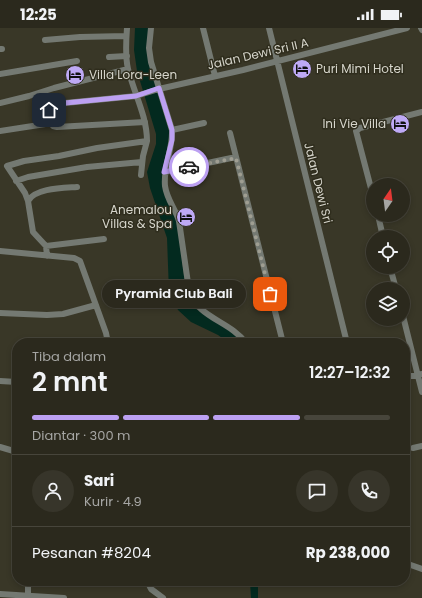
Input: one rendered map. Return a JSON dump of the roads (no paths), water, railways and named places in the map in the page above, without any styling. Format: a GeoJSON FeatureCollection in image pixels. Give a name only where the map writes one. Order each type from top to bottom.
{"type":"FeatureCollection","features":[{"type":"Feature","properties":{"kind":"street"},"geometry":{"type":"LineString","coordinates":[[127,28],[128,69],[145,122],[147,141],[142,162],[141,175]]}},
{"type":"Feature","properties":{"kind":"street"},"geometry":{"type":"LineString","coordinates":[[151,28],[149,48],[150,58],[158,89],[172,130],[172,140],[164,172],[165,185],[167,198],[179,221],[186,277],[192,298],[196,306],[235,332],[241,338]]}},
{"type":"Feature","properties":{"kind":"street"},"geometry":{"type":"LineString","coordinates":[[203,28],[215,76]]}},
{"type":"Feature","properties":{"kind":"street","name":"Jalan Dewi Sri"},"geometry":{"type":"LineString","coordinates":[[269,28],[345,338]]}},
{"type":"Feature","properties":{"kind":"street","name":"Jalan Dewi Sri II A"},"geometry":{"type":"LineString","coordinates":[[52,123],[49,110],[55,106],[71,102],[137,96],[158,89],[407,28]]}},
{"type":"Feature","properties":{"kind":"street"},"geometry":{"type":"LineString","coordinates":[[45,40],[80,37],[126,36]]}},
{"type":"Feature","properties":{"kind":"street"},"geometry":{"type":"LineString","coordinates":[[109,57],[127,56]]}},
{"type":"Feature","properties":{"kind":"street"},"geometry":{"type":"LineString","coordinates":[[0,74],[77,61]]}},
{"type":"Feature","properties":{"kind":"street"},"geometry":{"type":"LineString","coordinates":[[0,103],[128,69]]}},
{"type":"Feature","properties":{"kind":"street"},"geometry":{"type":"LineString","coordinates":[[368,178],[356,131],[360,128],[422,112]]}},
{"type":"Feature","properties":{"kind":"street"},"geometry":{"type":"LineString","coordinates":[[0,131],[52,123],[53,126],[57,127],[145,122]]}},
{"type":"Feature","properties":{"kind":"street"},"geometry":{"type":"LineString","coordinates":[[172,130],[204,123]]}},
{"type":"Feature","properties":{"kind":"street"},"geometry":{"type":"LineString","coordinates":[[230,133],[282,338]]}},
{"type":"Feature","properties":{"kind":"street"},"geometry":{"type":"LineString","coordinates":[[47,256],[46,246],[32,232],[28,202],[24,193],[7,166],[24,161],[147,141]]}},
{"type":"Feature","properties":{"kind":"street"},"geometry":{"type":"LineString","coordinates":[[164,172],[236,158]]}},
{"type":"Feature","properties":{"kind":"street"},"geometry":{"type":"LineString","coordinates":[[16,181],[28,177],[87,167],[142,162]]}},
{"type":"Feature","properties":{"kind":"street"},"geometry":{"type":"LineString","coordinates":[[28,202],[30,197],[37,192],[77,187]]}},
{"type":"Feature","properties":{"kind":"street"},"geometry":{"type":"LineString","coordinates":[[46,246],[104,239]]}},
{"type":"Feature","properties":{"kind":"street"},"geometry":{"type":"LineString","coordinates":[[0,251],[74,258],[80,261],[107,338]]}},
{"type":"Feature","properties":{"kind":"street"},"geometry":{"type":"LineString","coordinates":[[0,313],[47,315],[63,314],[96,305]]}},
{"type":"Feature","properties":{"kind":"street"},"geometry":{"type":"LineString","coordinates":[[406,326],[409,338]]}},
{"type":"Feature","properties":{"kind":"street"},"geometry":{"type":"LineString","coordinates":[[410,340],[420,374],[422,392]]}},
{"type":"Feature","properties":{"kind":"street"},"geometry":{"type":"LineString","coordinates":[[410,377],[420,374]]}},
{"type":"Feature","properties":{"kind":"street"},"geometry":{"type":"LineString","coordinates":[[0,381],[12,382]]}},
{"type":"Feature","properties":{"kind":"street"},"geometry":{"type":"LineString","coordinates":[[413,448],[422,446]]}},
{"type":"Feature","properties":{"kind":"street"},"geometry":{"type":"LineString","coordinates":[[0,447],[12,451]]}},
{"type":"Feature","properties":{"kind":"street"},"geometry":{"type":"LineString","coordinates":[[410,565],[422,569]]}},
{"type":"Feature","properties":{"kind":"street"},"geometry":{"type":"LineString","coordinates":[[28,586],[28,595]]}},
{"type":"Feature","properties":{"kind":"street"},"geometry":{"type":"LineString","coordinates":[[150,586],[151,589],[163,598]]}},
{"type":"Feature","properties":{"kind":"street"},"geometry":{"type":"LineString","coordinates":[[0,594],[64,598]]}},
{"type":"Feature","properties":{"kind":"place","name":"Puri Mimi Hotel"},"geometry":{"type":"Point","coordinates":[302,69]}},
{"type":"Feature","properties":{"kind":"place","name":"Villa Lora-Leen"},"geometry":{"type":"Point","coordinates":[75,75]}},
{"type":"Feature","properties":{"kind":"place","name":"Ini Vie Villa"},"geometry":{"type":"Point","coordinates":[400,124]}},
{"type":"Feature","properties":{"kind":"place","name":"Anemalou Villas & Spa"},"geometry":{"type":"Point","coordinates":[186,217]}},
{"type":"Feature","properties":{"kind":"place","name":"Pyramid Club Bali"},"geometry":{"type":"Point","coordinates":[270,294]}}]}
